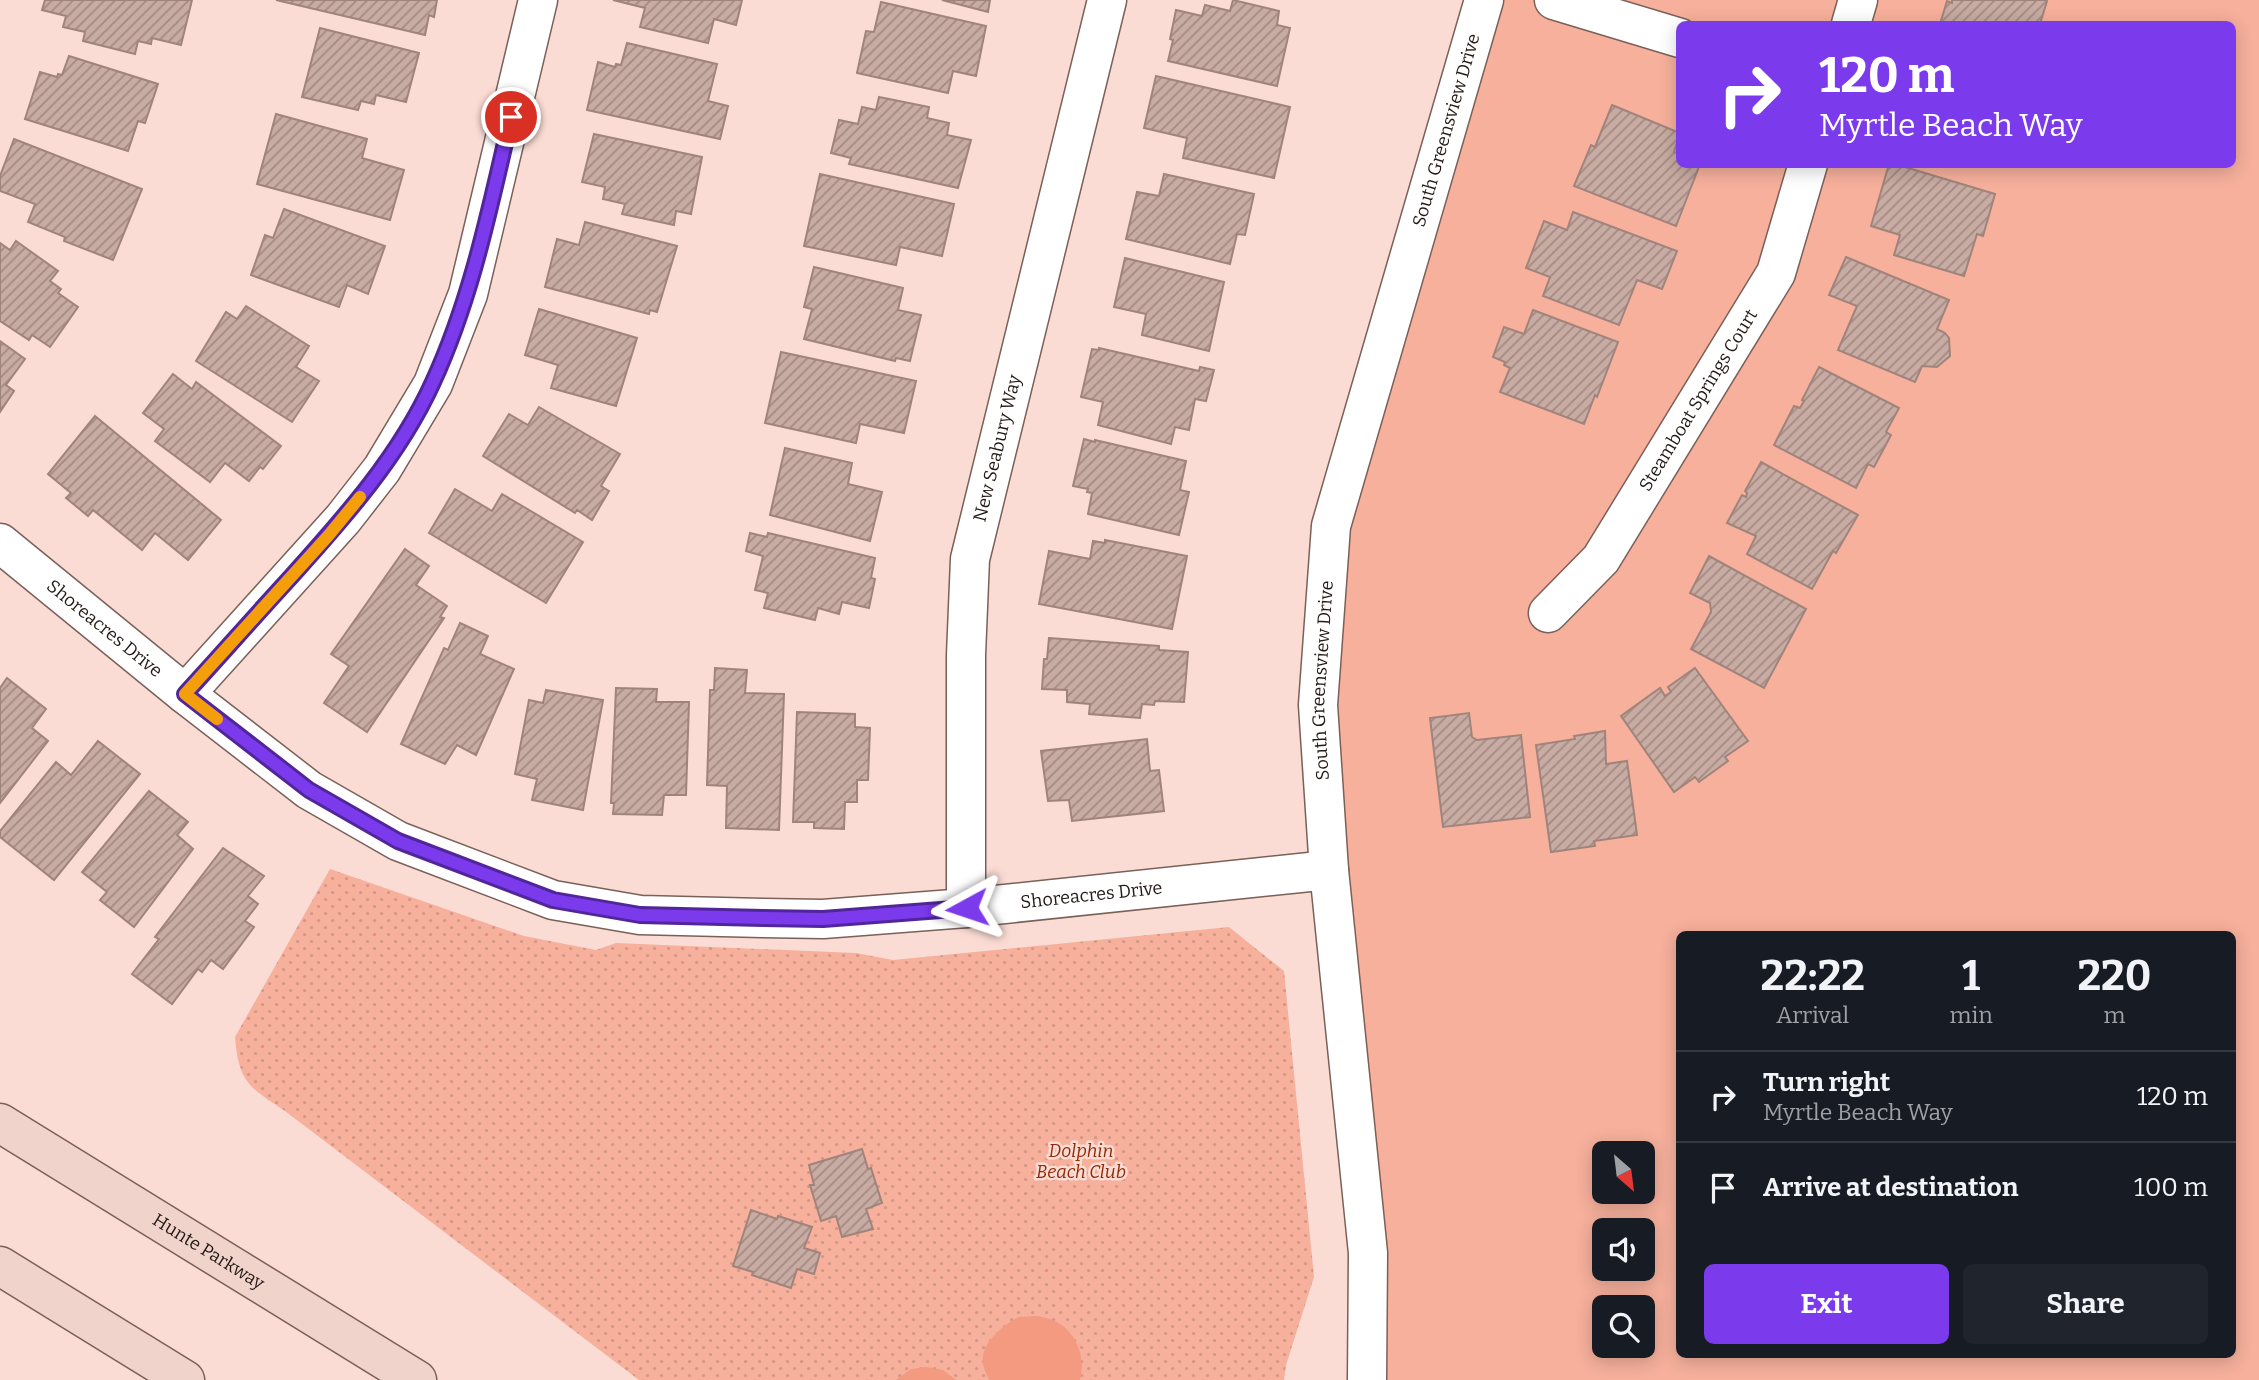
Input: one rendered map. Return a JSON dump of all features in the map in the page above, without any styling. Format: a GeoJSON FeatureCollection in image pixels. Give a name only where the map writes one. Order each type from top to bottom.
{"type":"FeatureCollection","features":[{"type":"Feature","properties":{"kind":"main road","name":"Hunte Parkway"},"geometry":{"type":"LineString","coordinates":[[0,1123],[417,1380]]}},
{"type":"Feature","properties":{"kind":"main road"},"geometry":{"type":"LineString","coordinates":[[0,1266],[185,1380]]}},
{"type":"Feature","properties":{"kind":"street"},"geometry":{"type":"LineString","coordinates":[[185,694],[343,519],[382,469],[433,384],[468,294],[537,0]]}},
{"type":"Feature","properties":{"kind":"street","name":"New Seabury Way"},"geometry":{"type":"LineString","coordinates":[[967,908],[966,655],[970,559],[1107,0]]}},
{"type":"Feature","properties":{"kind":"street","name":"South Greensview Drive"},"geometry":{"type":"LineString","coordinates":[[1367,1380],[1368,1253],[1329,870],[1318,705],[1331,526],[1484,0]]}},
{"type":"Feature","properties":{"kind":"street"},"geometry":{"type":"LineString","coordinates":[[1554,0],[1676,37]]}},
{"type":"Feature","properties":{"kind":"street"},"geometry":{"type":"LineString","coordinates":[[1852,21],[1858,0]]}},
{"type":"Feature","properties":{"kind":"street","name":"Steamboat Springs Court"},"geometry":{"type":"LineString","coordinates":[[1548,613],[1601,559],[1776,273],[1807,168]]}},
{"type":"Feature","properties":{"kind":"street","name":"Shoreacres Drive"},"geometry":{"type":"LineString","coordinates":[[0,544],[185,694],[309,790],[398,841],[553,900],[640,915],[823,919],[967,908],[1329,870]]}},
{"type":"Feature","properties":{"kind":"green space"},"geometry":{"type":"Polygon","coordinates":[[[1484,0],[2259,0],[2259,1380],[1361,1380],[1328,561],[1484,0]]]}},
{"type":"Feature","properties":{"kind":"green space","name":"Dolphin Beach Club"},"geometry":{"type":"Polygon","coordinates":[[[330,869],[524,936],[596,950],[616,943],[856,953],[893,960],[1229,927],[1284,971],[1314,1277],[1286,1365],[1284,1380],[639,1380],[263,1096],[243,1074],[235,1037],[330,869]]]}},
{"type":"Feature","properties":{"kind":"shaded area"},"geometry":{"type":"Polygon","coordinates":[[[1036,1316],[1053,1320],[1069,1332],[1079,1349],[1082,1369],[1080,1380],[989,1380],[983,1364],[985,1349],[1000,1330],[1019,1317],[1036,1316]]]}},
{"type":"Feature","properties":{"kind":"shaded area"},"geometry":{"type":"Polygon","coordinates":[[[926,1367],[943,1370],[956,1380],[896,1380],[911,1369],[926,1367]]]}},
{"type":"Feature","properties":{"kind":"building"},"geometry":{"type":"Polygon","coordinates":[[[45,0],[192,0],[181,45],[152,38],[151,44],[138,41],[135,54],[83,41],[85,32],[63,27],[66,16],[42,10],[45,0]]]}},
{"type":"Feature","properties":{"kind":"building"},"geometry":{"type":"Polygon","coordinates":[[[276,0],[437,0],[434,17],[429,15],[425,35],[276,0]]]}},
{"type":"Feature","properties":{"kind":"building"},"geometry":{"type":"Polygon","coordinates":[[[613,0],[742,0],[736,25],[714,19],[708,43],[640,27],[645,8],[613,0]]]}},
{"type":"Feature","properties":{"kind":"building"},"geometry":{"type":"Polygon","coordinates":[[[942,0],[990,0],[988,12],[942,0]]]}},
{"type":"Feature","properties":{"kind":"building"},"geometry":{"type":"Polygon","coordinates":[[[1233,0],[1279,11],[1277,25],[1290,28],[1277,86],[1168,61],[1176,10],[1202,16],[1205,5],[1230,11],[1233,0]]]}},
{"type":"Feature","properties":{"kind":"building"},"geometry":{"type":"Polygon","coordinates":[[[1952,0],[2047,1],[2041,21],[1941,21],[1947,1],[1952,3],[1952,0]]]}},
{"type":"Feature","properties":{"kind":"building"},"geometry":{"type":"Polygon","coordinates":[[[881,2],[986,26],[976,76],[953,71],[948,93],[857,73],[866,31],[874,32],[881,2]]]}},
{"type":"Feature","properties":{"kind":"building"},"geometry":{"type":"Polygon","coordinates":[[[320,28],[419,53],[406,102],[376,95],[374,104],[361,101],[358,110],[302,97],[320,28]]]}},
{"type":"Feature","properties":{"kind":"building"},"geometry":{"type":"Polygon","coordinates":[[[627,43],[717,64],[708,101],[728,106],[720,139],[587,110],[598,62],[615,67],[616,64],[621,65],[627,43]]]}},
{"type":"Feature","properties":{"kind":"building"},"geometry":{"type":"Polygon","coordinates":[[[69,56],[158,84],[145,123],[138,121],[128,151],[25,119],[40,72],[57,77],[58,74],[62,75],[69,56]]]}},
{"type":"Feature","properties":{"kind":"building"},"geometry":{"type":"Polygon","coordinates":[[[1156,76],[1290,107],[1274,178],[1183,158],[1187,138],[1144,128],[1156,76]]]}},
{"type":"Feature","properties":{"kind":"building"},"geometry":{"type":"Polygon","coordinates":[[[879,97],[929,107],[927,118],[949,123],[947,135],[971,140],[958,188],[849,164],[851,158],[831,153],[839,120],[858,124],[862,107],[876,110],[879,97]]]}},
{"type":"Feature","properties":{"kind":"building"},"geometry":{"type":"Polygon","coordinates":[[[1612,105],[1676,131],[1676,168],[1698,168],[1676,226],[1574,186],[1591,145],[1595,147],[1612,105]]]}},
{"type":"Feature","properties":{"kind":"building"},"geometry":{"type":"Polygon","coordinates":[[[276,114],[367,139],[362,158],[404,170],[390,220],[257,184],[276,114]]]}},
{"type":"Feature","properties":{"kind":"building"},"geometry":{"type":"Polygon","coordinates":[[[594,134],[702,157],[691,214],[676,211],[674,225],[622,214],[625,204],[603,199],[605,187],[582,182],[594,134]]]}},
{"type":"Feature","properties":{"kind":"building"},"geometry":{"type":"Polygon","coordinates":[[[14,139],[142,189],[113,260],[64,241],[65,237],[28,222],[35,204],[0,191],[0,176],[14,139]]]}},
{"type":"Feature","properties":{"kind":"building"},"geometry":{"type":"Polygon","coordinates":[[[1888,168],[1908,168],[1995,194],[1983,236],[1977,234],[1964,276],[1894,255],[1900,235],[1871,226],[1888,168]]]}},
{"type":"Feature","properties":{"kind":"building"},"geometry":{"type":"Polygon","coordinates":[[[820,174],[954,204],[942,256],[900,247],[896,265],[804,246],[820,174]]]}},
{"type":"Feature","properties":{"kind":"building"},"geometry":{"type":"Polygon","coordinates":[[[1164,174],[1254,194],[1245,235],[1237,234],[1230,264],[1126,239],[1137,192],[1159,196],[1164,174]]]}},
{"type":"Feature","properties":{"kind":"building"},"geometry":{"type":"Polygon","coordinates":[[[284,209],[385,246],[368,294],[347,285],[339,307],[251,275],[265,235],[273,238],[284,209]]]}},
{"type":"Feature","properties":{"kind":"building"},"geometry":{"type":"Polygon","coordinates":[[[1573,212],[1677,251],[1662,289],[1637,280],[1619,325],[1543,296],[1550,277],[1526,268],[1544,221],[1567,230],[1573,212]]]}},
{"type":"Feature","properties":{"kind":"building"},"geometry":{"type":"Polygon","coordinates":[[[585,222],[677,246],[657,312],[650,310],[649,314],[545,287],[557,239],[579,245],[585,222]]]}},
{"type":"Feature","properties":{"kind":"building"},"geometry":{"type":"Polygon","coordinates":[[[16,241],[58,271],[50,281],[61,289],[58,293],[78,307],[50,347],[32,335],[29,340],[0,321],[0,243],[10,250],[16,241]]]}},
{"type":"Feature","properties":{"kind":"building"},"geometry":{"type":"Polygon","coordinates":[[[1846,257],[1949,300],[1937,329],[1949,338],[1950,356],[1937,367],[1922,366],[1915,382],[1838,350],[1857,306],[1829,295],[1846,257]]]}},
{"type":"Feature","properties":{"kind":"building"},"geometry":{"type":"Polygon","coordinates":[[[1125,258],[1224,282],[1209,351],[1142,335],[1146,314],[1114,307],[1125,258]]]}},
{"type":"Feature","properties":{"kind":"building"},"geometry":{"type":"Polygon","coordinates":[[[814,267],[903,288],[898,310],[921,315],[910,361],[896,358],[895,361],[804,339],[812,309],[804,307],[814,267]]]}},
{"type":"Feature","properties":{"kind":"building"},"geometry":{"type":"Polygon","coordinates":[[[246,306],[309,346],[296,367],[319,381],[292,422],[196,361],[226,312],[237,319],[246,306]]]}},
{"type":"Feature","properties":{"kind":"building"},"geometry":{"type":"Polygon","coordinates":[[[539,309],[637,338],[616,406],[551,388],[558,365],[525,355],[539,309]]]}},
{"type":"Feature","properties":{"kind":"building"},"geometry":{"type":"Polygon","coordinates":[[[1533,310],[1618,342],[1584,424],[1500,392],[1510,368],[1504,365],[1505,362],[1493,357],[1504,327],[1524,334],[1533,310]]]}},
{"type":"Feature","properties":{"kind":"building"},"geometry":{"type":"Polygon","coordinates":[[[0,341],[25,359],[6,385],[14,391],[0,412],[0,341]]]}},
{"type":"Feature","properties":{"kind":"building"},"geometry":{"type":"Polygon","coordinates":[[[1099,348],[1199,371],[1200,367],[1214,370],[1206,401],[1195,399],[1189,430],[1175,427],[1171,444],[1098,425],[1103,402],[1081,397],[1092,349],[1099,348]]]}},
{"type":"Feature","properties":{"kind":"building"},"geometry":{"type":"Polygon","coordinates":[[[781,352],[916,381],[904,433],[860,424],[856,443],[765,423],[781,352]]]}},
{"type":"Feature","properties":{"kind":"building"},"geometry":{"type":"Polygon","coordinates":[[[1819,367],[1899,408],[1886,432],[1891,435],[1874,467],[1868,464],[1856,488],[1774,445],[1794,406],[1800,408],[1819,367]]]}},
{"type":"Feature","properties":{"kind":"building"},"geometry":{"type":"Polygon","coordinates":[[[173,374],[192,389],[196,382],[281,446],[263,469],[260,467],[249,481],[225,463],[210,482],[155,441],[164,429],[143,413],[173,374]]]}},
{"type":"Feature","properties":{"kind":"building"},"geometry":{"type":"Polygon","coordinates":[[[539,407],[620,454],[601,486],[609,491],[592,520],[577,510],[575,513],[483,456],[509,414],[528,425],[539,407]]]}},
{"type":"Feature","properties":{"kind":"building"},"geometry":{"type":"Polygon","coordinates":[[[95,416],[221,520],[188,560],[155,533],[142,550],[93,510],[88,516],[66,498],[71,493],[48,474],[95,416]]]}},
{"type":"Feature","properties":{"kind":"building"},"geometry":{"type":"Polygon","coordinates":[[[1084,439],[1186,461],[1180,490],[1189,492],[1179,535],[1088,514],[1092,493],[1087,492],[1088,489],[1073,486],[1084,439]]]}},
{"type":"Feature","properties":{"kind":"building"},"geometry":{"type":"Polygon","coordinates":[[[785,448],[852,463],[848,484],[882,492],[870,541],[770,515],[785,448]]]}},
{"type":"Feature","properties":{"kind":"building"},"geometry":{"type":"Polygon","coordinates":[[[1761,462],[1858,515],[1836,553],[1833,551],[1812,589],[1747,554],[1756,536],[1727,523],[1742,495],[1746,497],[1745,491],[1761,462]]]}},
{"type":"Feature","properties":{"kind":"building"},"geometry":{"type":"Polygon","coordinates":[[[455,489],[492,511],[502,494],[583,542],[546,603],[429,533],[455,489]]]}},
{"type":"Feature","properties":{"kind":"building"},"geometry":{"type":"Polygon","coordinates":[[[750,533],[767,537],[768,533],[875,558],[871,578],[875,579],[869,608],[842,602],[839,614],[818,608],[815,620],[764,608],[768,593],[755,590],[763,556],[746,551],[750,533]]]}},
{"type":"Feature","properties":{"kind":"building"},"geometry":{"type":"Polygon","coordinates":[[[1105,540],[1187,556],[1172,629],[1039,604],[1049,551],[1090,559],[1093,541],[1105,543],[1105,540]]]}},
{"type":"Feature","properties":{"kind":"building"},"geometry":{"type":"Polygon","coordinates":[[[405,549],[429,566],[416,585],[447,606],[440,617],[444,618],[367,732],[324,703],[349,666],[331,654],[405,549]]]}},
{"type":"Feature","properties":{"kind":"building"},"geometry":{"type":"Polygon","coordinates":[[[1709,556],[1806,609],[1764,688],[1691,649],[1711,612],[1710,603],[1690,593],[1709,556]]]}},
{"type":"Feature","properties":{"kind":"building"},"geometry":{"type":"Polygon","coordinates":[[[460,623],[488,636],[480,654],[514,669],[476,755],[457,745],[445,764],[401,744],[444,648],[448,650],[460,623]]]}},
{"type":"Feature","properties":{"kind":"building"},"geometry":{"type":"Polygon","coordinates":[[[1049,638],[1159,646],[1159,650],[1188,652],[1184,702],[1155,701],[1154,705],[1142,704],[1140,718],[1089,714],[1090,704],[1067,702],[1067,690],[1042,689],[1049,638]]]}},
{"type":"Feature","properties":{"kind":"building"},"geometry":{"type":"Polygon","coordinates":[[[715,668],[747,670],[745,693],[784,694],[779,830],[726,828],[727,786],[707,785],[710,690],[714,690],[715,668]]]}},
{"type":"Feature","properties":{"kind":"building"},"geometry":{"type":"Polygon","coordinates":[[[1695,668],[1748,741],[1725,757],[1728,761],[1699,782],[1695,777],[1674,792],[1621,716],[1660,688],[1665,696],[1671,692],[1668,687],[1695,668]]]}},
{"type":"Feature","properties":{"kind":"building"},"geometry":{"type":"Polygon","coordinates":[[[7,678],[46,709],[32,728],[48,741],[0,803],[0,688],[7,678]]]}},
{"type":"Feature","properties":{"kind":"building"},"geometry":{"type":"Polygon","coordinates":[[[616,688],[657,689],[656,702],[689,702],[686,795],[664,795],[662,815],[613,814],[614,803],[611,803],[616,688]]]}},
{"type":"Feature","properties":{"kind":"building"},"geometry":{"type":"Polygon","coordinates":[[[546,690],[603,700],[583,810],[532,800],[537,779],[515,774],[529,700],[543,703],[546,690]]]}},
{"type":"Feature","properties":{"kind":"building"},"geometry":{"type":"Polygon","coordinates":[[[797,712],[855,714],[855,727],[870,728],[868,780],[857,780],[857,802],[845,802],[844,829],[814,828],[814,822],[793,822],[797,712]]]}},
{"type":"Feature","properties":{"kind":"building"},"geometry":{"type":"Polygon","coordinates":[[[1469,713],[1472,737],[1477,740],[1521,735],[1530,817],[1443,827],[1430,718],[1469,713]]]}},
{"type":"Feature","properties":{"kind":"building"},"geometry":{"type":"Polygon","coordinates":[[[1605,731],[1606,764],[1627,761],[1637,835],[1594,841],[1595,846],[1551,852],[1536,745],[1605,731]]]}},
{"type":"Feature","properties":{"kind":"building"},"geometry":{"type":"Polygon","coordinates":[[[1147,739],[1150,771],[1159,770],[1164,811],[1072,821],[1069,800],[1048,801],[1041,751],[1147,739]]]}},
{"type":"Feature","properties":{"kind":"building"},"geometry":{"type":"Polygon","coordinates":[[[98,741],[140,774],[54,880],[0,837],[0,831],[56,762],[71,775],[98,741]]]}},
{"type":"Feature","properties":{"kind":"building"},"geometry":{"type":"Polygon","coordinates":[[[149,791],[188,822],[177,835],[193,849],[134,927],[100,900],[107,892],[82,872],[149,791]]]}},
{"type":"Feature","properties":{"kind":"building"},"geometry":{"type":"Polygon","coordinates":[[[223,848],[264,876],[248,896],[258,904],[245,921],[254,927],[223,969],[211,960],[202,972],[198,969],[172,1004],[132,974],[159,939],[155,937],[223,848]]]}},
{"type":"Feature","properties":{"kind":"building"},"geometry":{"type":"Polygon","coordinates":[[[862,1149],[882,1203],[866,1209],[873,1229],[842,1237],[836,1216],[821,1221],[810,1185],[814,1185],[809,1165],[862,1149]]]}},
{"type":"Feature","properties":{"kind":"building"},"geometry":{"type":"Polygon","coordinates":[[[751,1210],[812,1227],[804,1248],[820,1253],[814,1274],[797,1269],[791,1288],[733,1266],[751,1210]]]}},
{"type":"Feature","properties":{"kind":"slow traffic"},"geometry":{"type":"LineString","coordinates":[[217,719],[185,694],[360,497]]}},
{"type":"Feature","properties":{"kind":"route"},"geometry":{"type":"LineString","coordinates":[[511,117],[465,305],[433,384],[411,423],[382,469],[329,535],[185,694],[309,790],[398,841],[553,900],[640,915],[763,918],[823,919],[967,908]]}}]}
